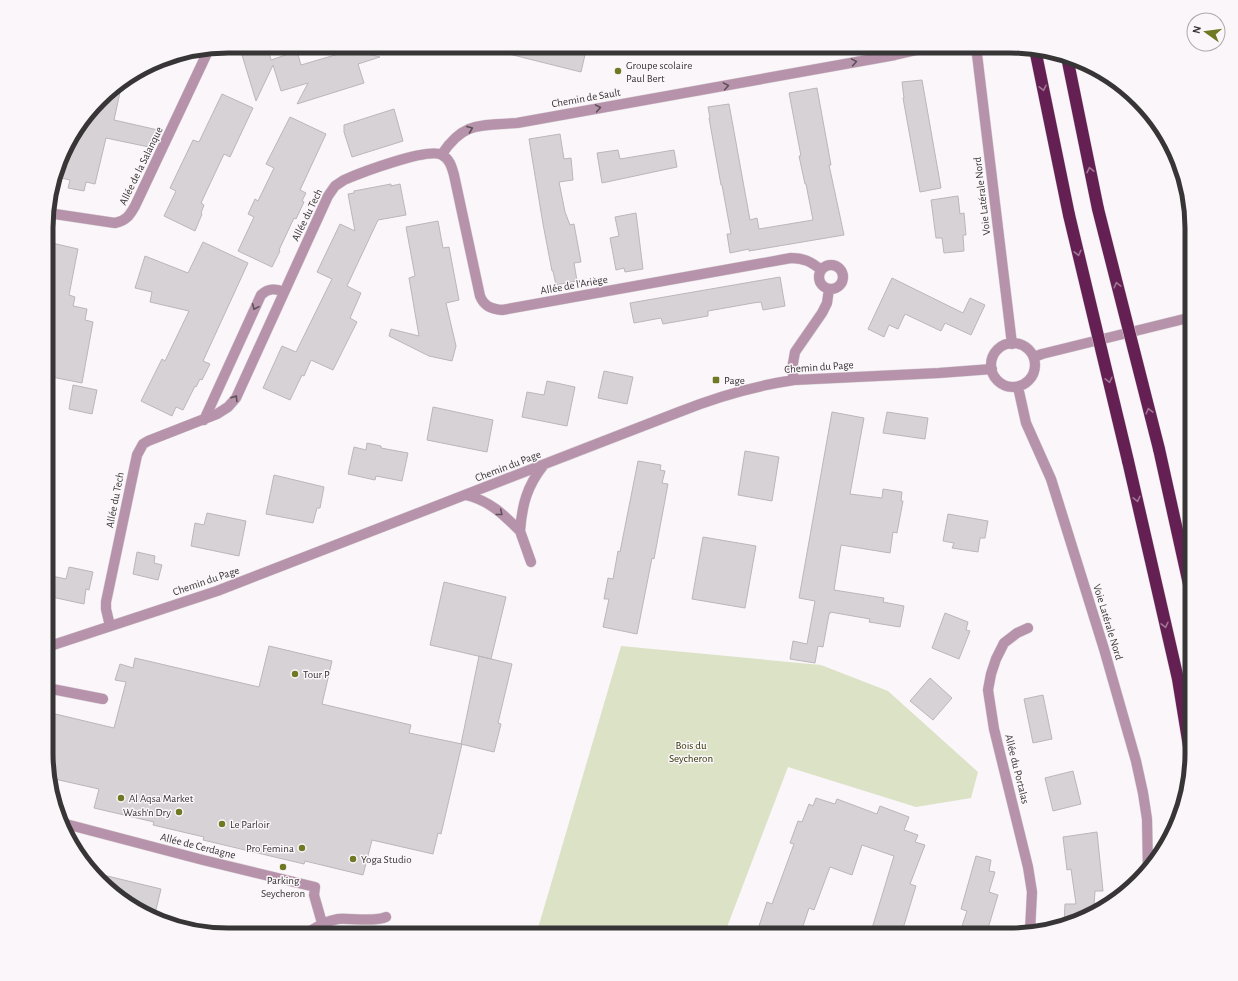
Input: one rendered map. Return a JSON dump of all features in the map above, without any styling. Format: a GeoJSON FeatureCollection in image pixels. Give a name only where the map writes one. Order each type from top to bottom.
{"type":"FeatureCollection","features":[{"type":"Feature","properties":{"kind":"highway"},"geometry":{"type":"LineString","coordinates":[[1035,54],[1069,215],[1128,460],[1178,679],[1185,722]]}},
{"type":"Feature","properties":{"kind":"highway"},"geometry":{"type":"LineString","coordinates":[[1068,63],[1098,208],[1159,449],[1185,566]]}},
{"type":"Feature","properties":{"kind":"street","name":"Chemin de Sault"},"geometry":{"type":"LineString","coordinates":[[442,154],[453,140],[471,127],[517,123],[901,53]]}},
{"type":"Feature","properties":{"kind":"street","name":"Voie Latérale Nord"},"geometry":{"type":"LineString","coordinates":[[977,53],[1012,344]]}},
{"type":"Feature","properties":{"kind":"street","name":"Allée de la Salanque"},"geometry":{"type":"LineString","coordinates":[[53,214],[115,223],[122,222],[127,218],[135,206],[207,54]]}},
{"type":"Feature","properties":{"kind":"street","name":"Allée du Tech"},"geometry":{"type":"LineString","coordinates":[[110,626],[106,602],[137,455],[140,449],[148,441],[217,414],[228,408],[236,398],[328,196],[339,182],[417,155],[430,153],[442,154]]}},
{"type":"Feature","properties":{"kind":"street","name":"Allée de l'Ariège"},"geometry":{"type":"LineString","coordinates":[[442,154],[449,161],[454,175],[480,296],[485,305],[492,308],[502,310],[509,309],[791,258],[801,258],[811,262],[821,270]]}},
{"type":"Feature","properties":{"kind":"street"},"geometry":{"type":"LineString","coordinates":[[830,265],[836,266],[843,274],[843,279],[837,288],[829,289],[822,286],[819,281],[819,275],[821,270],[825,267],[830,265]]}},
{"type":"Feature","properties":{"kind":"street"},"geometry":{"type":"LineString","coordinates":[[204,420],[261,295],[270,289],[284,292]]}},
{"type":"Feature","properties":{"kind":"street"},"geometry":{"type":"LineString","coordinates":[[794,380],[792,369],[795,352],[822,313],[827,303],[829,289]]}},
{"type":"Feature","properties":{"kind":"street"},"geometry":{"type":"LineString","coordinates":[[1034,357],[1185,319]]}},
{"type":"Feature","properties":{"kind":"street"},"geometry":{"type":"LineString","coordinates":[[1018,344],[1030,351],[1034,357],[1034,372],[1031,379],[1025,384],[1018,387],[1004,386],[994,375],[992,361],[994,355],[1005,345],[1018,344]]}},
{"type":"Feature","properties":{"kind":"street","name":"Chemin du Page"},"geometry":{"type":"LineString","coordinates":[[53,645],[217,591],[705,402],[749,388],[794,380],[992,369]]}},
{"type":"Feature","properties":{"kind":"street","name":"Voie Latérale Nord"},"geometry":{"type":"LineString","coordinates":[[1018,387],[1026,423],[1053,486],[1108,664],[1136,761],[1144,793],[1147,819],[1148,861]]}},
{"type":"Feature","properties":{"kind":"street"},"geometry":{"type":"LineString","coordinates":[[531,562],[520,531],[521,514],[528,488],[543,465]]}},
{"type":"Feature","properties":{"kind":"street"},"geometry":{"type":"LineString","coordinates":[[466,495],[484,501],[492,506],[520,531]]}},
{"type":"Feature","properties":{"kind":"street","name":"Allée du Portalas"},"geometry":{"type":"LineString","coordinates":[[1028,628],[1017,633],[1004,643],[990,674],[988,690],[994,729],[1028,867],[1032,892],[1030,927]]}},
{"type":"Feature","properties":{"kind":"street"},"geometry":{"type":"LineString","coordinates":[[53,689],[103,699]]}},
{"type":"Feature","properties":{"kind":"street","name":"Allée de Cerdagne"},"geometry":{"type":"LineString","coordinates":[[69,826],[315,887],[314,895],[322,924]]}},
{"type":"Feature","properties":{"kind":"street"},"geometry":{"type":"LineString","coordinates":[[315,928],[322,924],[339,919],[379,919],[386,917]]}},
{"type":"Feature","properties":{"kind":"green space","name":"Bois du Seycheron"},"geometry":{"type":"Polygon","coordinates":[[[621,646],[821,665],[888,691],[978,772],[971,798],[916,807],[788,767],[727,928],[538,928],[621,646]]]}},
{"type":"Feature","properties":{"kind":"building"},"geometry":{"type":"Polygon","coordinates":[[[249,53],[269,53],[271,60],[291,53],[298,53],[301,65],[342,53],[364,53],[380,57],[358,64],[364,83],[297,104],[308,83],[281,91],[273,65],[256,101],[242,55],[249,53]]]}},
{"type":"Feature","properties":{"kind":"building"},"geometry":{"type":"Polygon","coordinates":[[[505,53],[585,53],[581,72],[505,53]]]}},
{"type":"Feature","properties":{"kind":"building"},"geometry":{"type":"Polygon","coordinates":[[[922,80],[941,188],[920,192],[903,98],[902,82],[922,80]]]}},
{"type":"Feature","properties":{"kind":"building"},"geometry":{"type":"Polygon","coordinates":[[[817,88],[831,165],[829,165],[844,235],[730,253],[727,234],[731,234],[708,107],[729,104],[750,220],[757,218],[759,229],[813,220],[799,156],[801,156],[789,93],[817,88]]]}},
{"type":"Feature","properties":{"kind":"building"},"geometry":{"type":"Polygon","coordinates":[[[121,89],[114,120],[158,130],[149,147],[106,138],[95,184],[86,182],[84,191],[68,188],[70,180],[61,178],[66,161],[82,131],[104,104],[121,89]]]}},
{"type":"Feature","properties":{"kind":"building"},"geometry":{"type":"Polygon","coordinates":[[[222,94],[253,108],[230,157],[224,154],[201,203],[204,205],[195,231],[164,216],[176,191],[170,188],[193,140],[199,142],[222,94]]]}},
{"type":"Feature","properties":{"kind":"building"},"geometry":{"type":"Polygon","coordinates":[[[394,109],[403,141],[352,157],[344,132],[344,125],[394,109]]]}},
{"type":"Feature","properties":{"kind":"building"},"geometry":{"type":"Polygon","coordinates":[[[290,117],[326,134],[300,190],[306,193],[302,201],[304,202],[296,219],[294,218],[272,267],[238,251],[254,217],[248,214],[255,199],[258,201],[274,168],[266,164],[290,117]]]}},
{"type":"Feature","properties":{"kind":"building"},"geometry":{"type":"Polygon","coordinates":[[[560,134],[564,159],[571,158],[573,180],[559,182],[565,212],[570,225],[574,224],[581,262],[574,263],[577,281],[556,285],[543,224],[529,139],[560,134]]]}},
{"type":"Feature","properties":{"kind":"building"},"geometry":{"type":"Polygon","coordinates":[[[618,150],[620,159],[674,150],[677,167],[602,183],[597,153],[618,150]]]}},
{"type":"Feature","properties":{"kind":"building"},"geometry":{"type":"Polygon","coordinates":[[[391,184],[391,186],[400,184],[406,215],[378,220],[347,286],[361,293],[350,318],[357,322],[333,370],[311,360],[304,376],[302,375],[290,400],[263,388],[282,346],[296,352],[332,279],[317,272],[340,224],[355,231],[348,194],[354,193],[354,191],[391,184]]]}},
{"type":"Feature","properties":{"kind":"building"},"geometry":{"type":"Polygon","coordinates":[[[958,196],[960,214],[964,213],[966,235],[963,235],[964,251],[944,253],[942,238],[936,238],[931,200],[958,196]]]}},
{"type":"Feature","properties":{"kind":"building"},"geometry":{"type":"Polygon","coordinates":[[[636,213],[643,269],[625,272],[624,268],[616,270],[610,238],[619,236],[615,217],[636,213]]]}},
{"type":"Feature","properties":{"kind":"building"},"geometry":{"type":"Polygon","coordinates":[[[438,221],[443,248],[449,247],[459,300],[446,303],[456,346],[452,361],[429,356],[389,336],[391,329],[419,336],[409,278],[415,276],[406,227],[438,221]]]}},
{"type":"Feature","properties":{"kind":"building"},"geometry":{"type":"Polygon","coordinates":[[[203,242],[248,263],[203,361],[210,364],[202,380],[200,379],[196,387],[195,386],[183,410],[176,407],[172,416],[141,401],[162,359],[165,361],[189,311],[150,302],[152,292],[135,288],[145,256],[188,273],[203,242]]]}},
{"type":"Feature","properties":{"kind":"building"},"geometry":{"type":"Polygon","coordinates":[[[53,243],[78,249],[69,295],[75,297],[73,306],[87,309],[85,320],[93,322],[82,383],[53,377],[53,243]]]}},
{"type":"Feature","properties":{"kind":"building"},"geometry":{"type":"Polygon","coordinates":[[[780,277],[785,306],[763,310],[761,302],[708,311],[708,316],[663,324],[661,318],[634,323],[630,303],[780,277]]]}},
{"type":"Feature","properties":{"kind":"building"},"geometry":{"type":"Polygon","coordinates":[[[892,278],[963,313],[970,298],[985,305],[971,335],[945,323],[941,331],[905,314],[898,329],[889,325],[884,337],[868,329],[892,278]]]}},
{"type":"Feature","properties":{"kind":"building"},"geometry":{"type":"Polygon","coordinates":[[[604,371],[633,377],[627,404],[598,398],[604,371]]]}},
{"type":"Feature","properties":{"kind":"building"},"geometry":{"type":"Polygon","coordinates":[[[547,381],[575,387],[567,426],[522,417],[527,392],[544,395],[547,381]]]}},
{"type":"Feature","properties":{"kind":"building"},"geometry":{"type":"Polygon","coordinates":[[[73,385],[97,390],[92,414],[69,409],[73,385]]]}},
{"type":"Feature","properties":{"kind":"building"},"geometry":{"type":"Polygon","coordinates":[[[433,407],[493,420],[487,452],[427,440],[433,407]]]}},
{"type":"Feature","properties":{"kind":"building"},"geometry":{"type":"Polygon","coordinates":[[[832,412],[864,418],[850,494],[882,498],[883,489],[902,492],[901,501],[903,501],[897,533],[893,532],[890,553],[841,545],[834,590],[884,598],[883,602],[904,606],[900,627],[869,622],[870,619],[830,612],[823,647],[818,646],[815,663],[790,659],[793,641],[807,644],[815,601],[799,598],[832,412]]]}},
{"type":"Feature","properties":{"kind":"building"},"geometry":{"type":"Polygon","coordinates":[[[887,412],[928,418],[925,439],[883,433],[887,412]]]}},
{"type":"Feature","properties":{"kind":"building"},"geometry":{"type":"Polygon","coordinates":[[[367,443],[381,446],[381,448],[408,453],[402,481],[376,476],[375,480],[348,474],[354,447],[366,450],[367,443]]]}},
{"type":"Feature","properties":{"kind":"building"},"geometry":{"type":"Polygon","coordinates":[[[745,451],[779,457],[772,501],[738,495],[745,451]]]}},
{"type":"Feature","properties":{"kind":"building"},"geometry":{"type":"Polygon","coordinates":[[[638,461],[661,465],[660,470],[665,471],[662,483],[668,484],[654,559],[652,558],[637,634],[603,627],[609,599],[604,599],[608,578],[613,579],[618,551],[620,552],[638,461]]]}},
{"type":"Feature","properties":{"kind":"building"},"geometry":{"type":"Polygon","coordinates":[[[274,475],[324,487],[320,508],[317,508],[313,523],[266,514],[274,475]]]}},
{"type":"Feature","properties":{"kind":"building"},"geometry":{"type":"Polygon","coordinates":[[[207,513],[246,521],[239,556],[191,546],[195,523],[204,525],[207,513]]]}},
{"type":"Feature","properties":{"kind":"building"},"geometry":{"type":"Polygon","coordinates":[[[948,514],[988,521],[985,538],[980,538],[978,552],[952,548],[954,543],[943,541],[948,514]]]}},
{"type":"Feature","properties":{"kind":"building"},"geometry":{"type":"Polygon","coordinates":[[[703,537],[756,546],[745,608],[692,599],[703,537]]]}},
{"type":"Feature","properties":{"kind":"building"},"geometry":{"type":"Polygon","coordinates":[[[137,552],[155,556],[154,563],[162,565],[158,580],[133,574],[137,552]]]}},
{"type":"Feature","properties":{"kind":"building"},"geometry":{"type":"Polygon","coordinates":[[[69,567],[93,572],[89,590],[86,589],[84,604],[53,597],[53,576],[66,579],[69,567]]]}},
{"type":"Feature","properties":{"kind":"building"},"geometry":{"type":"Polygon","coordinates":[[[444,582],[506,597],[491,659],[430,645],[444,582]]]}},
{"type":"Feature","properties":{"kind":"building"},"geometry":{"type":"Polygon","coordinates":[[[945,613],[968,622],[966,630],[970,631],[959,659],[932,648],[945,613]]]}},
{"type":"Feature","properties":{"kind":"building"},"geometry":{"type":"Polygon","coordinates":[[[269,646],[332,661],[322,704],[411,725],[409,733],[462,744],[441,834],[438,833],[433,854],[372,840],[363,875],[305,861],[304,864],[203,840],[204,837],[153,825],[154,822],[94,808],[99,789],[55,779],[53,713],[114,728],[126,682],[115,680],[120,664],[133,668],[135,658],[259,687],[269,646]]]}},
{"type":"Feature","properties":{"kind":"building"},"geometry":{"type":"Polygon","coordinates":[[[479,656],[512,664],[498,723],[501,724],[494,752],[461,744],[479,656]]]}},
{"type":"Feature","properties":{"kind":"building"},"geometry":{"type":"Polygon","coordinates":[[[930,678],[952,698],[933,720],[910,701],[930,678]]]}},
{"type":"Feature","properties":{"kind":"building"},"geometry":{"type":"Polygon","coordinates":[[[1043,695],[1052,739],[1033,743],[1024,699],[1043,695]]]}},
{"type":"Feature","properties":{"kind":"building"},"geometry":{"type":"Polygon","coordinates":[[[1073,771],[1081,804],[1053,811],[1045,778],[1073,771]]]}},
{"type":"Feature","properties":{"kind":"building"},"geometry":{"type":"Polygon","coordinates":[[[816,798],[835,804],[837,799],[877,814],[880,806],[909,817],[904,830],[918,835],[915,842],[925,845],[910,884],[916,886],[903,928],[872,928],[894,856],[862,845],[852,875],[830,867],[814,910],[809,908],[802,928],[758,928],[767,902],[772,904],[794,844],[790,843],[798,821],[802,822],[809,804],[813,806],[816,798]]]}},
{"type":"Feature","properties":{"kind":"building"},"geometry":{"type":"Polygon","coordinates":[[[1097,832],[1103,891],[1095,891],[1094,905],[1098,905],[1064,919],[1065,904],[1076,904],[1071,869],[1067,870],[1063,837],[1097,832]]]}},
{"type":"Feature","properties":{"kind":"building"},"geometry":{"type":"Polygon","coordinates":[[[976,856],[991,860],[989,871],[995,872],[989,892],[998,895],[988,928],[961,928],[967,911],[961,909],[976,856]]]}},
{"type":"Feature","properties":{"kind":"building"},"geometry":{"type":"Polygon","coordinates":[[[102,875],[161,889],[155,912],[140,905],[121,892],[102,875]]]}},
{"type":"Feature","properties":{"kind":"place","name":"Groupe scolaire Paul Bert"},"geometry":{"type":"Point","coordinates":[618,71]}},
{"type":"Feature","properties":{"kind":"place","name":"Page"},"geometry":{"type":"Point","coordinates":[716,380]}},
{"type":"Feature","properties":{"kind":"place","name":"Tour P"},"geometry":{"type":"Point","coordinates":[295,674]}},
{"type":"Feature","properties":{"kind":"place","name":"Al Aqsa Market"},"geometry":{"type":"Point","coordinates":[121,798]}},
{"type":"Feature","properties":{"kind":"place","name":"Wash'n Dry"},"geometry":{"type":"Point","coordinates":[179,812]}},
{"type":"Feature","properties":{"kind":"place","name":"Le Parloir"},"geometry":{"type":"Point","coordinates":[222,824]}},
{"type":"Feature","properties":{"kind":"place","name":"Pro Femina"},"geometry":{"type":"Point","coordinates":[302,848]}},
{"type":"Feature","properties":{"kind":"place","name":"Yoga Studio"},"geometry":{"type":"Point","coordinates":[353,859]}},
{"type":"Feature","properties":{"kind":"place","name":"Parking Seycheron"},"geometry":{"type":"Point","coordinates":[283,867]}}]}
